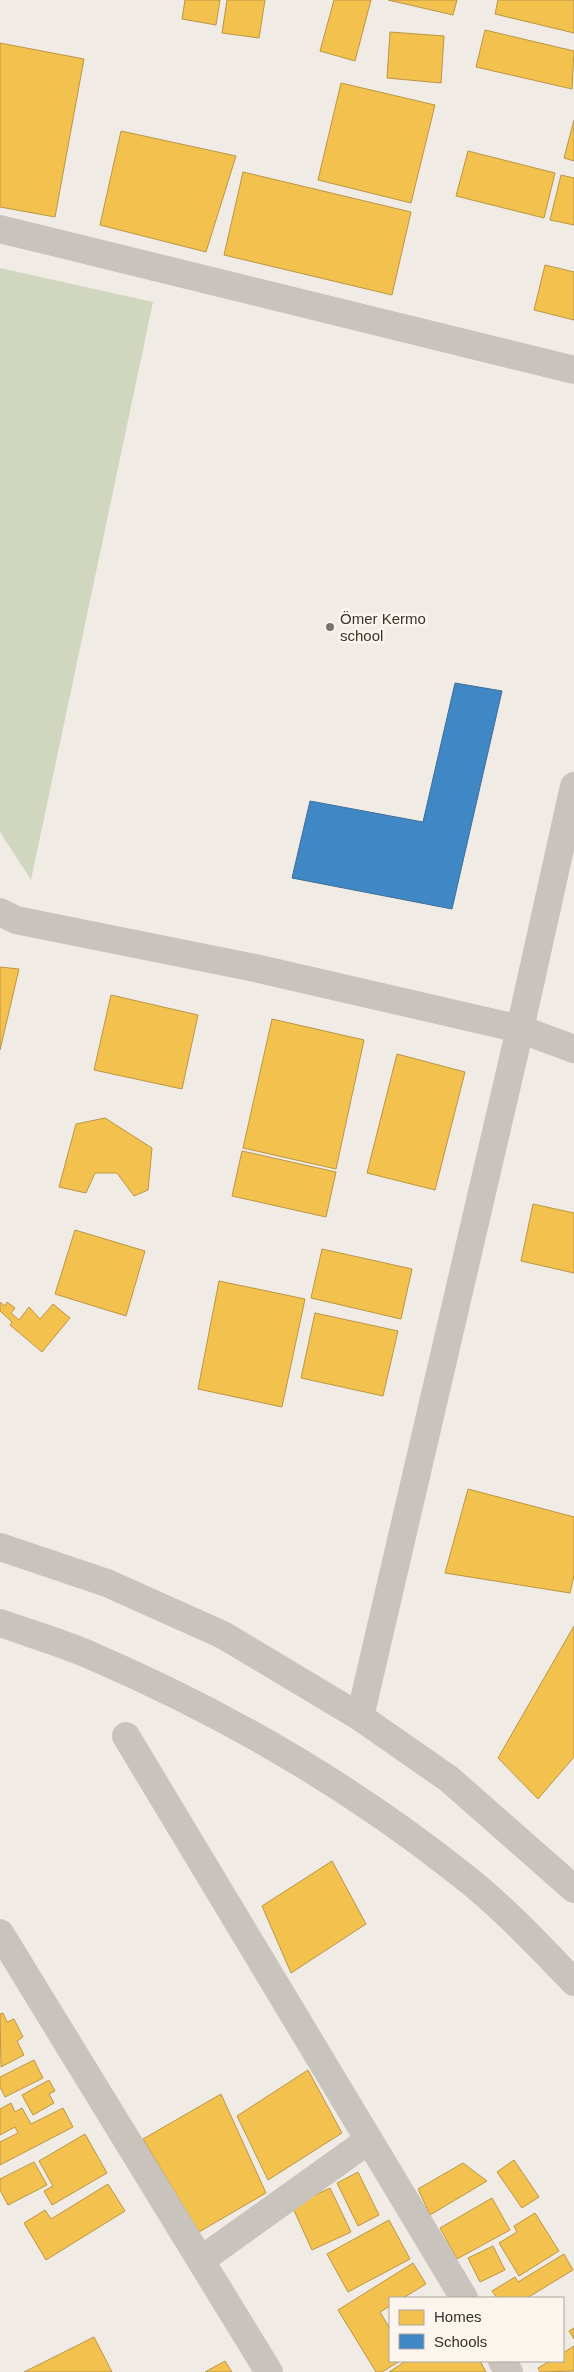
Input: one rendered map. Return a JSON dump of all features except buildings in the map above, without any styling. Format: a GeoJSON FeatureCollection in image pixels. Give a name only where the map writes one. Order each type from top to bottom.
{"type":"FeatureCollection","features":[{"type":"Feature","properties":{"kind":"street"},"geometry":{"type":"LineString","coordinates":[[0,229],[574,370]]}},
{"type":"Feature","properties":{"kind":"street"},"geometry":{"type":"LineString","coordinates":[[360,1717],[520,1028],[574,786]]}},
{"type":"Feature","properties":{"kind":"street"},"geometry":{"type":"LineString","coordinates":[[0,912],[16,920],[255,968],[520,1028],[574,1048]]}},
{"type":"Feature","properties":{"kind":"street"},"geometry":{"type":"LineString","coordinates":[[0,1547],[107,1584],[223,1635],[360,1717],[449,1779],[574,1889]]}},
{"type":"Feature","properties":{"kind":"street"},"geometry":{"type":"LineString","coordinates":[[0,1623],[92,1656],[192,1703],[281,1751],[377,1812],[463,1876],[524,1930],[574,1982]]}},
{"type":"Feature","properties":{"kind":"street"},"geometry":{"type":"LineString","coordinates":[[126,1736],[463,2297]]}},
{"type":"Feature","properties":{"kind":"street"},"geometry":{"type":"LineString","coordinates":[[0,1933],[269,2372]]}},
{"type":"Feature","properties":{"kind":"street"},"geometry":{"type":"LineString","coordinates":[[201,2260],[369,2140]]}},
{"type":"Feature","properties":{"kind":"green space"},"geometry":{"type":"Polygon","coordinates":[[[0,268],[153,302],[31,880],[0,832],[0,268]]]}},
{"type":"Feature","properties":{"kind":"place","name":"Ömer Kermo school"},"geometry":{"type":"Point","coordinates":[330,627]}}]}
